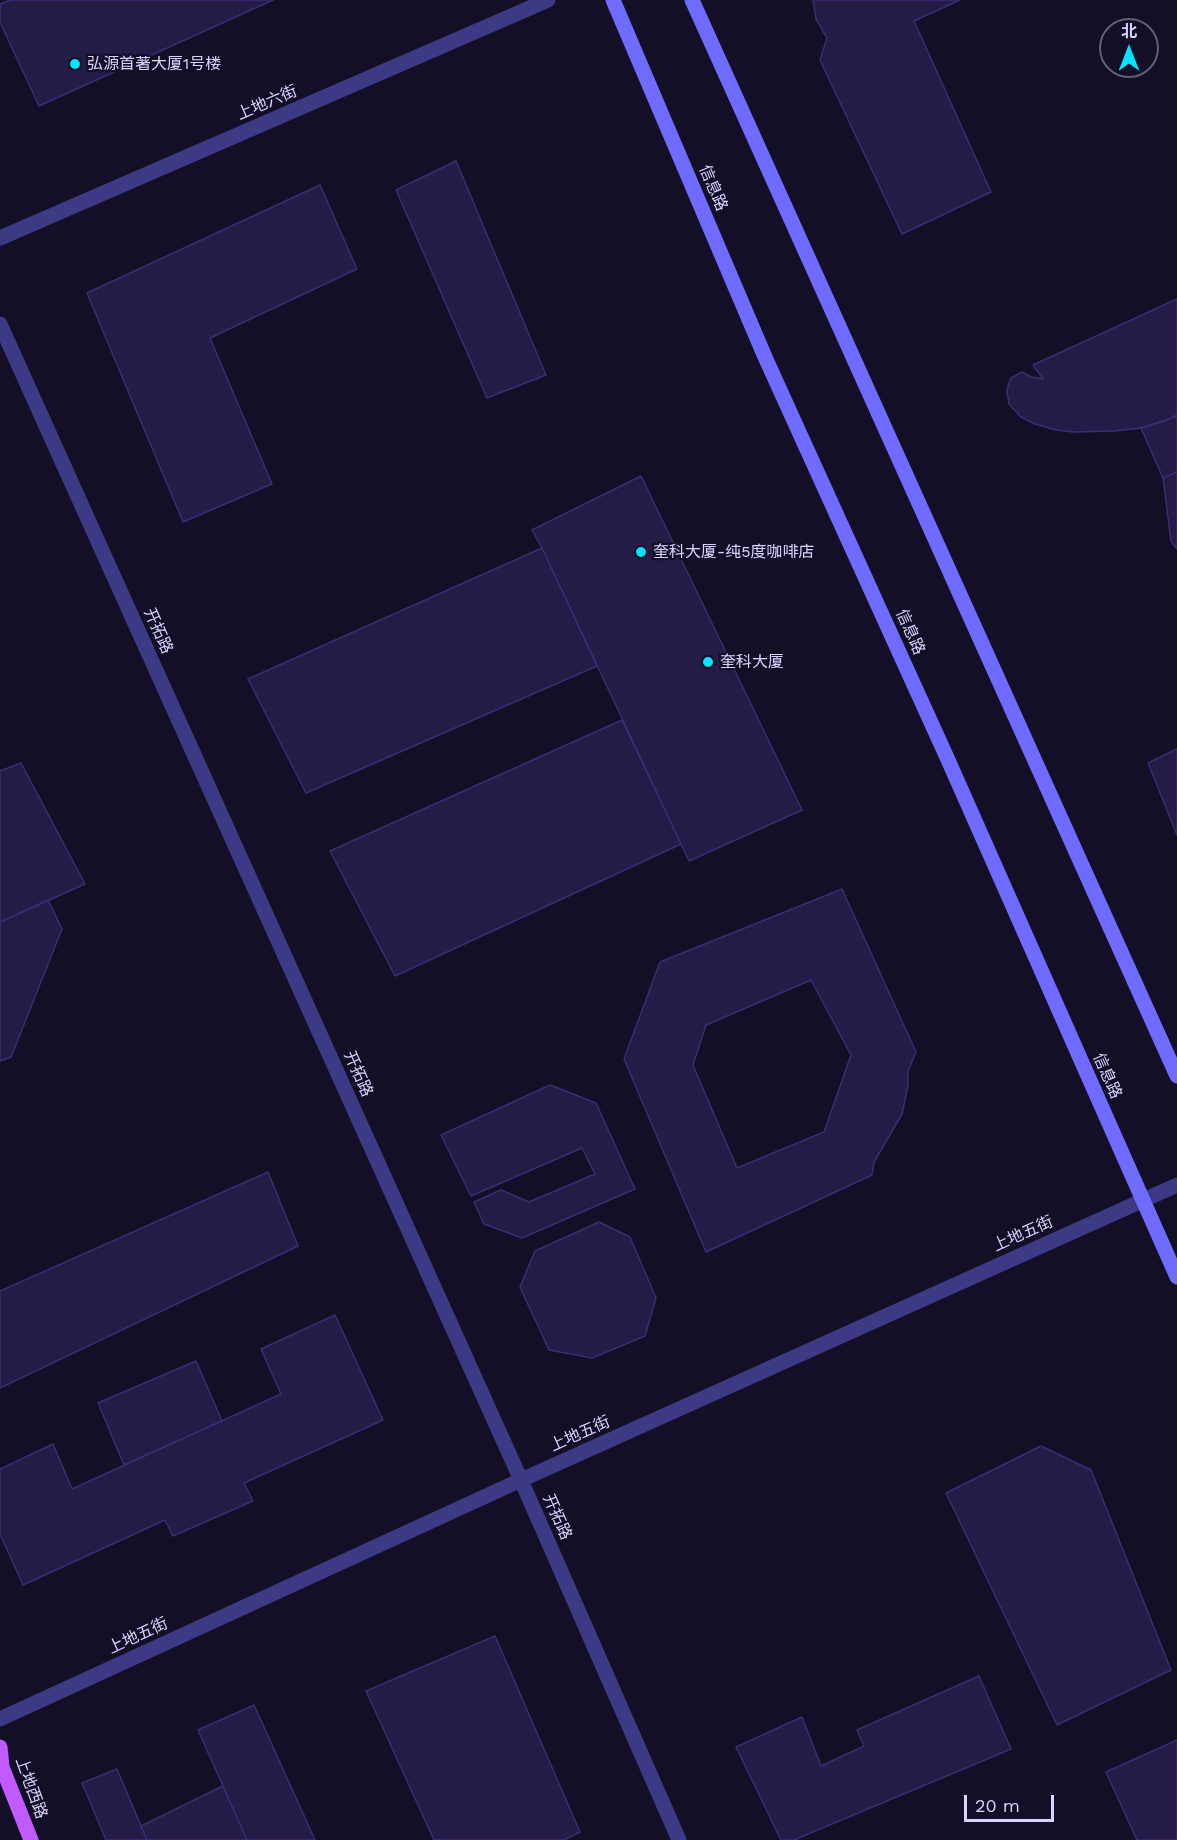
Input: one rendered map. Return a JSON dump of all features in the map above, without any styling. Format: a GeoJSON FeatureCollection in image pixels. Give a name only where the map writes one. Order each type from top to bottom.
{"type":"FeatureCollection","features":[{"type":"Feature","properties":{"kind":"main road","name":"信息路"},"geometry":{"type":"LineString","coordinates":[[613,0],[765,357],[949,762],[1177,1277]]}},
{"type":"Feature","properties":{"kind":"main road"},"geometry":{"type":"LineString","coordinates":[[692,0],[1177,1076]]}},
{"type":"Feature","properties":{"kind":"main road","name":"上地西路"},"geometry":{"type":"LineString","coordinates":[[0,1748],[2,1767],[31,1840]]}},
{"type":"Feature","properties":{"kind":"street","name":"上地六街"},"geometry":{"type":"LineString","coordinates":[[0,238],[548,0]]}},
{"type":"Feature","properties":{"kind":"street","name":"开拓路"},"geometry":{"type":"LineString","coordinates":[[0,324],[521,1480],[679,1840]]}},
{"type":"Feature","properties":{"kind":"street","name":"上地五街"},"geometry":{"type":"LineString","coordinates":[[0,1719],[521,1480],[1177,1185]]}},
{"type":"Feature","properties":{"kind":"building","name":"弘源首著大厦1号楼"},"geometry":{"type":"Polygon","coordinates":[[[11,0],[273,0],[39,106],[0,22],[0,4],[11,0]]]}},
{"type":"Feature","properties":{"kind":"building"},"geometry":{"type":"Polygon","coordinates":[[[813,0],[960,0],[914,21],[991,192],[902,234],[820,60],[827,38],[816,19],[813,0]]]}},
{"type":"Feature","properties":{"kind":"building"},"geometry":{"type":"Polygon","coordinates":[[[456,161],[546,375],[487,398],[396,190],[456,161]]]}},
{"type":"Feature","properties":{"kind":"building"},"geometry":{"type":"Polygon","coordinates":[[[320,185],[357,269],[210,338],[272,484],[183,522],[87,293],[320,185]]]}},
{"type":"Feature","properties":{"kind":"building"},"geometry":{"type":"Polygon","coordinates":[[[1177,299],[1177,415],[1141,428],[1073,432],[1035,424],[1021,417],[1009,404],[1007,393],[1011,378],[1022,372],[1031,377],[1043,379],[1033,365],[1177,299]]]}},
{"type":"Feature","properties":{"kind":"building"},"geometry":{"type":"Polygon","coordinates":[[[1177,416],[1177,472],[1163,478],[1141,428],[1177,416]]]}},
{"type":"Feature","properties":{"kind":"building"},"geometry":{"type":"Polygon","coordinates":[[[1177,472],[1177,549],[1171,541],[1163,478],[1177,472]]]}},
{"type":"Feature","properties":{"kind":"building"},"geometry":{"type":"Polygon","coordinates":[[[641,476],[802,810],[689,861],[532,530],[641,476]]]}},
{"type":"Feature","properties":{"kind":"building"},"geometry":{"type":"Polygon","coordinates":[[[542,548],[597,666],[306,793],[248,679],[542,548]]]}},
{"type":"Feature","properties":{"kind":"building"},"geometry":{"type":"Polygon","coordinates":[[[622,720],[681,844],[395,976],[330,851],[622,720]]]}},
{"type":"Feature","properties":{"kind":"building"},"geometry":{"type":"Polygon","coordinates":[[[1177,749],[1177,835],[1148,763],[1177,749]]]}},
{"type":"Feature","properties":{"kind":"building"},"geometry":{"type":"Polygon","coordinates":[[[21,763],[85,884],[0,922],[0,771],[21,763]]]}},
{"type":"Feature","properties":{"kind":"building"},"geometry":{"type":"Polygon","coordinates":[[[842,889],[916,1052],[908,1071],[908,1085],[902,1114],[874,1162],[872,1175],[706,1252],[624,1059],[660,962],[842,889]]]}},
{"type":"Feature","properties":{"kind":"building"},"geometry":{"type":"Polygon","coordinates":[[[48,900],[62,929],[11,1057],[0,1061],[0,922],[48,900]]]}},
{"type":"Feature","properties":{"kind":"building"},"geometry":{"type":"Polygon","coordinates":[[[811,980],[851,1055],[824,1132],[737,1168],[693,1065],[706,1025],[811,980]]]}},
{"type":"Feature","properties":{"kind":"building"},"geometry":{"type":"Polygon","coordinates":[[[550,1085],[596,1103],[635,1189],[522,1238],[484,1224],[474,1202],[501,1190],[529,1202],[595,1174],[582,1148],[471,1196],[441,1135],[550,1085]]]}},
{"type":"Feature","properties":{"kind":"building"},"geometry":{"type":"Polygon","coordinates":[[[268,1172],[298,1246],[0,1388],[0,1291],[268,1172]]]}},
{"type":"Feature","properties":{"kind":"building"},"geometry":{"type":"Polygon","coordinates":[[[599,1222],[630,1237],[656,1298],[645,1336],[592,1358],[549,1350],[520,1287],[535,1251],[599,1222]]]}},
{"type":"Feature","properties":{"kind":"building"},"geometry":{"type":"Polygon","coordinates":[[[335,1315],[383,1420],[244,1483],[253,1501],[173,1536],[165,1520],[23,1585],[0,1534],[0,1469],[53,1444],[72,1489],[281,1394],[261,1349],[335,1315]]]}},
{"type":"Feature","properties":{"kind":"building"},"geometry":{"type":"Polygon","coordinates":[[[196,1361],[222,1421],[124,1465],[98,1403],[196,1361]]]}},
{"type":"Feature","properties":{"kind":"building"},"geometry":{"type":"Polygon","coordinates":[[[1041,1446],[1091,1470],[1171,1670],[1057,1725],[946,1493],[1041,1446]]]}},
{"type":"Feature","properties":{"kind":"building"},"geometry":{"type":"Polygon","coordinates":[[[495,1636],[580,1832],[564,1840],[434,1840],[366,1691],[495,1636]]]}},
{"type":"Feature","properties":{"kind":"building"},"geometry":{"type":"Polygon","coordinates":[[[979,1676],[1011,1749],[794,1840],[781,1840],[736,1747],[802,1717],[821,1766],[864,1746],[857,1730],[979,1676]]]}},
{"type":"Feature","properties":{"kind":"building"},"geometry":{"type":"Polygon","coordinates":[[[254,1705],[315,1840],[247,1840],[198,1730],[254,1705]]]}},
{"type":"Feature","properties":{"kind":"building"},"geometry":{"type":"Polygon","coordinates":[[[1177,1740],[1177,1840],[1137,1840],[1106,1772],[1177,1740]]]}},
{"type":"Feature","properties":{"kind":"building"},"geometry":{"type":"Polygon","coordinates":[[[117,1769],[147,1840],[106,1840],[82,1783],[117,1769]]]}},
{"type":"Feature","properties":{"kind":"building"},"geometry":{"type":"Polygon","coordinates":[[[223,1786],[247,1840],[147,1840],[141,1826],[223,1786]]]}},
{"type":"Feature","properties":{"kind":"place","name":"弘源首著大厦1号楼"},"geometry":{"type":"Point","coordinates":[75,64]}},
{"type":"Feature","properties":{"kind":"place","name":"奎科大厦-纯5度咖啡店"},"geometry":{"type":"Point","coordinates":[641,552]}},
{"type":"Feature","properties":{"kind":"place","name":"奎科大厦"},"geometry":{"type":"Point","coordinates":[708,662]}}]}
